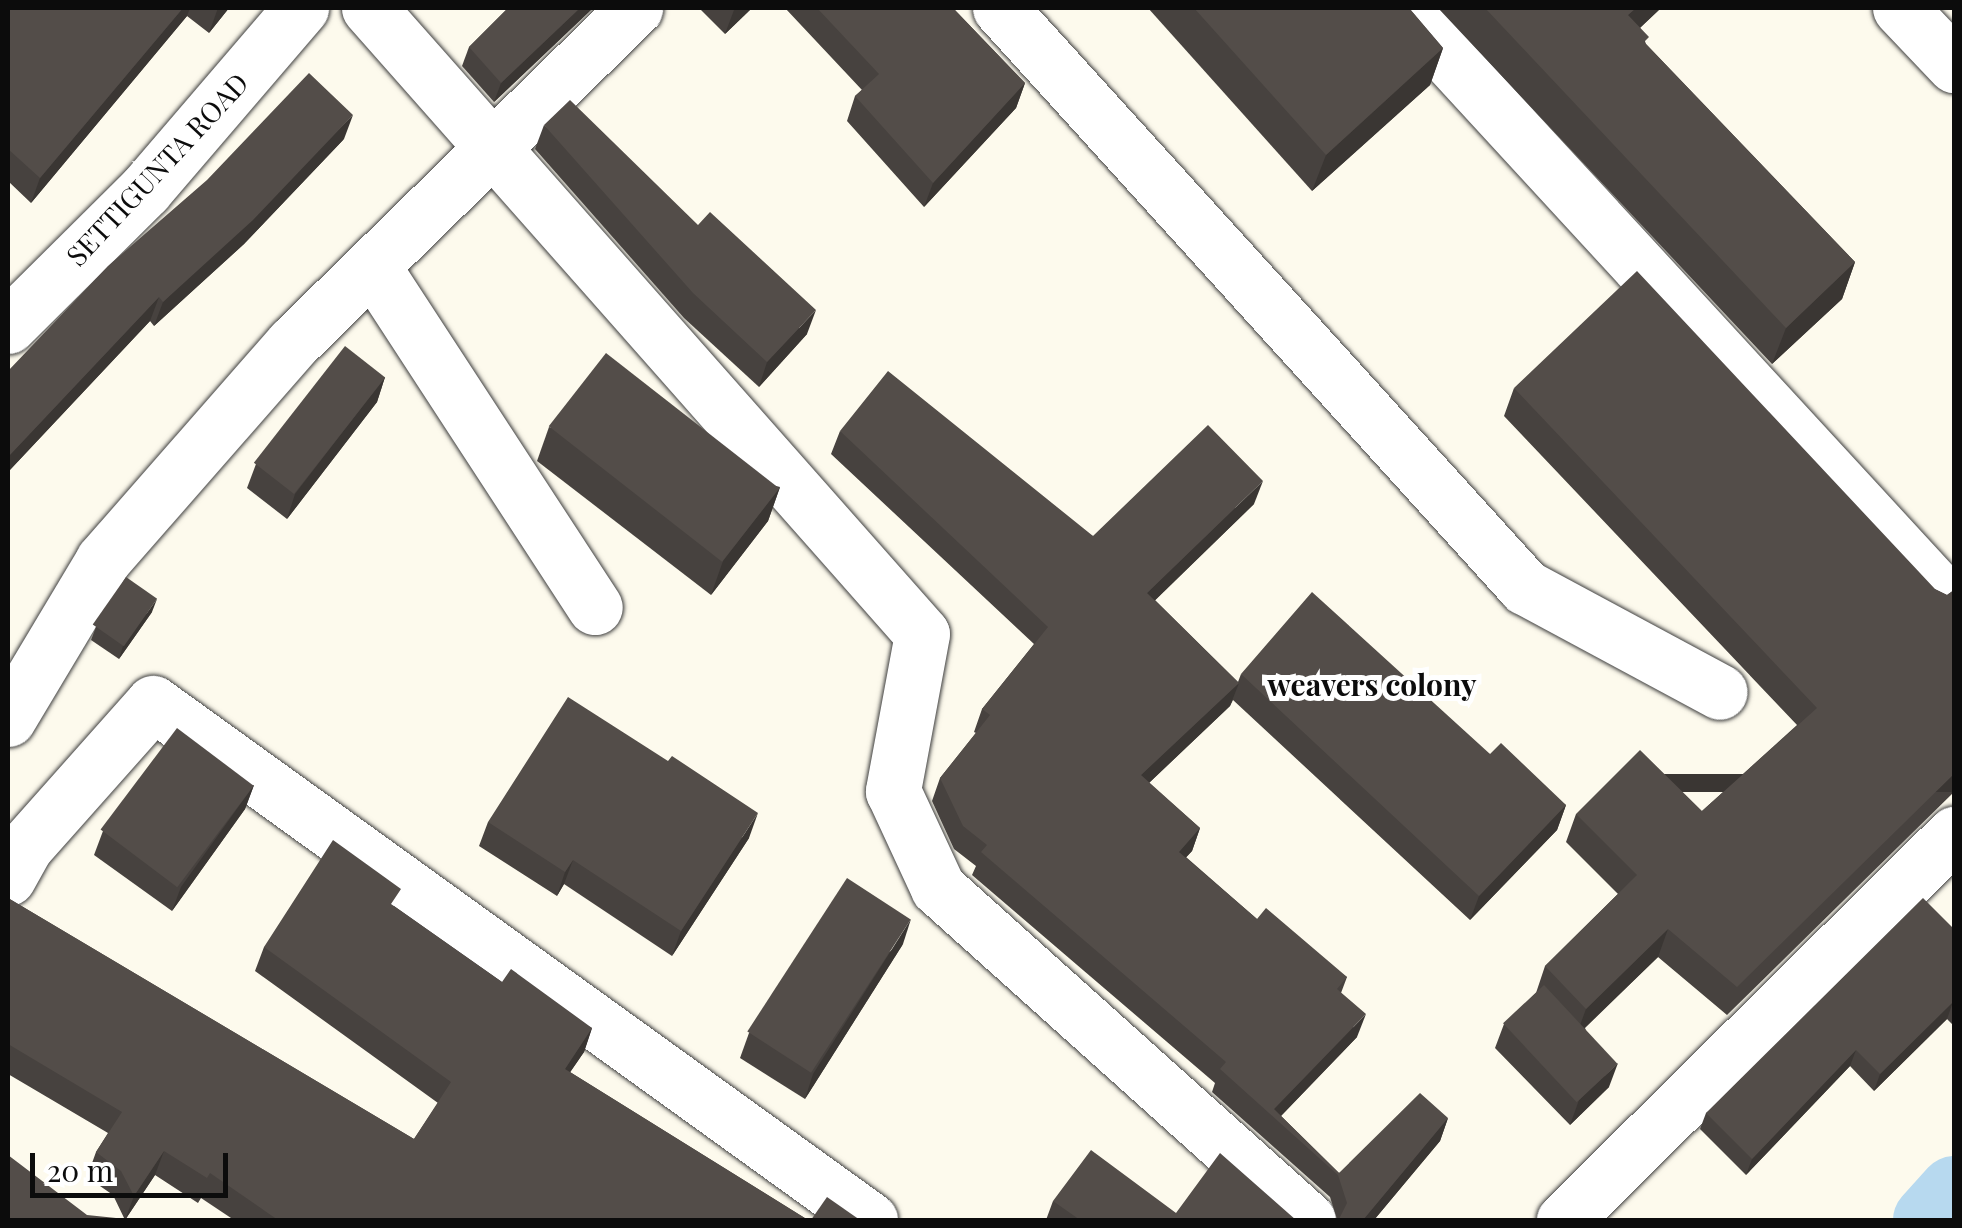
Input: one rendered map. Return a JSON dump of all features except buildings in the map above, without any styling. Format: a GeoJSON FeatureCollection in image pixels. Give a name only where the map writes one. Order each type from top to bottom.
{"type":"FeatureCollection","features":[{"type":"Feature","properties":{"kind":"street","name":"SETTIGUNTA ROAD"},"geometry":{"type":"LineString","coordinates":[[8,326],[144,190],[301,8]]}},
{"type":"Feature","properties":{"kind":"street"},"geometry":{"type":"LineString","coordinates":[[369,8],[922,634],[894,791],[938,888],[1308,1220]]}},
{"type":"Feature","properties":{"kind":"street"},"geometry":{"type":"LineString","coordinates":[[8,719],[103,560],[293,343],[635,8]]}},
{"type":"Feature","properties":{"kind":"street"},"geometry":{"type":"LineString","coordinates":[[1000,8],[1525,587],[1720,692]]}},
{"type":"Feature","properties":{"kind":"street"},"geometry":{"type":"LineString","coordinates":[[1402,8],[1935,587]]}},
{"type":"Feature","properties":{"kind":"street"},"geometry":{"type":"LineString","coordinates":[[1900,8],[1954,64]]}},
{"type":"Feature","properties":{"kind":"street"},"geometry":{"type":"LineString","coordinates":[[373,267],[595,607]]}},
{"type":"Feature","properties":{"kind":"street"},"geometry":{"type":"LineString","coordinates":[[14,851],[152,703],[870,1220]]}},
{"type":"Feature","properties":{"kind":"street"},"geometry":{"type":"LineString","coordinates":[[1564,1220],[1954,834]]}},
{"type":"Feature","properties":{"kind":"waterway"},"geometry":{"type":"LineString","coordinates":[[1928,1220],[1954,1191]]}},
{"type":"Feature","properties":{"kind":"district","name":"weavers colony"},"geometry":{"type":"Point","coordinates":[1372,684]}}]}
